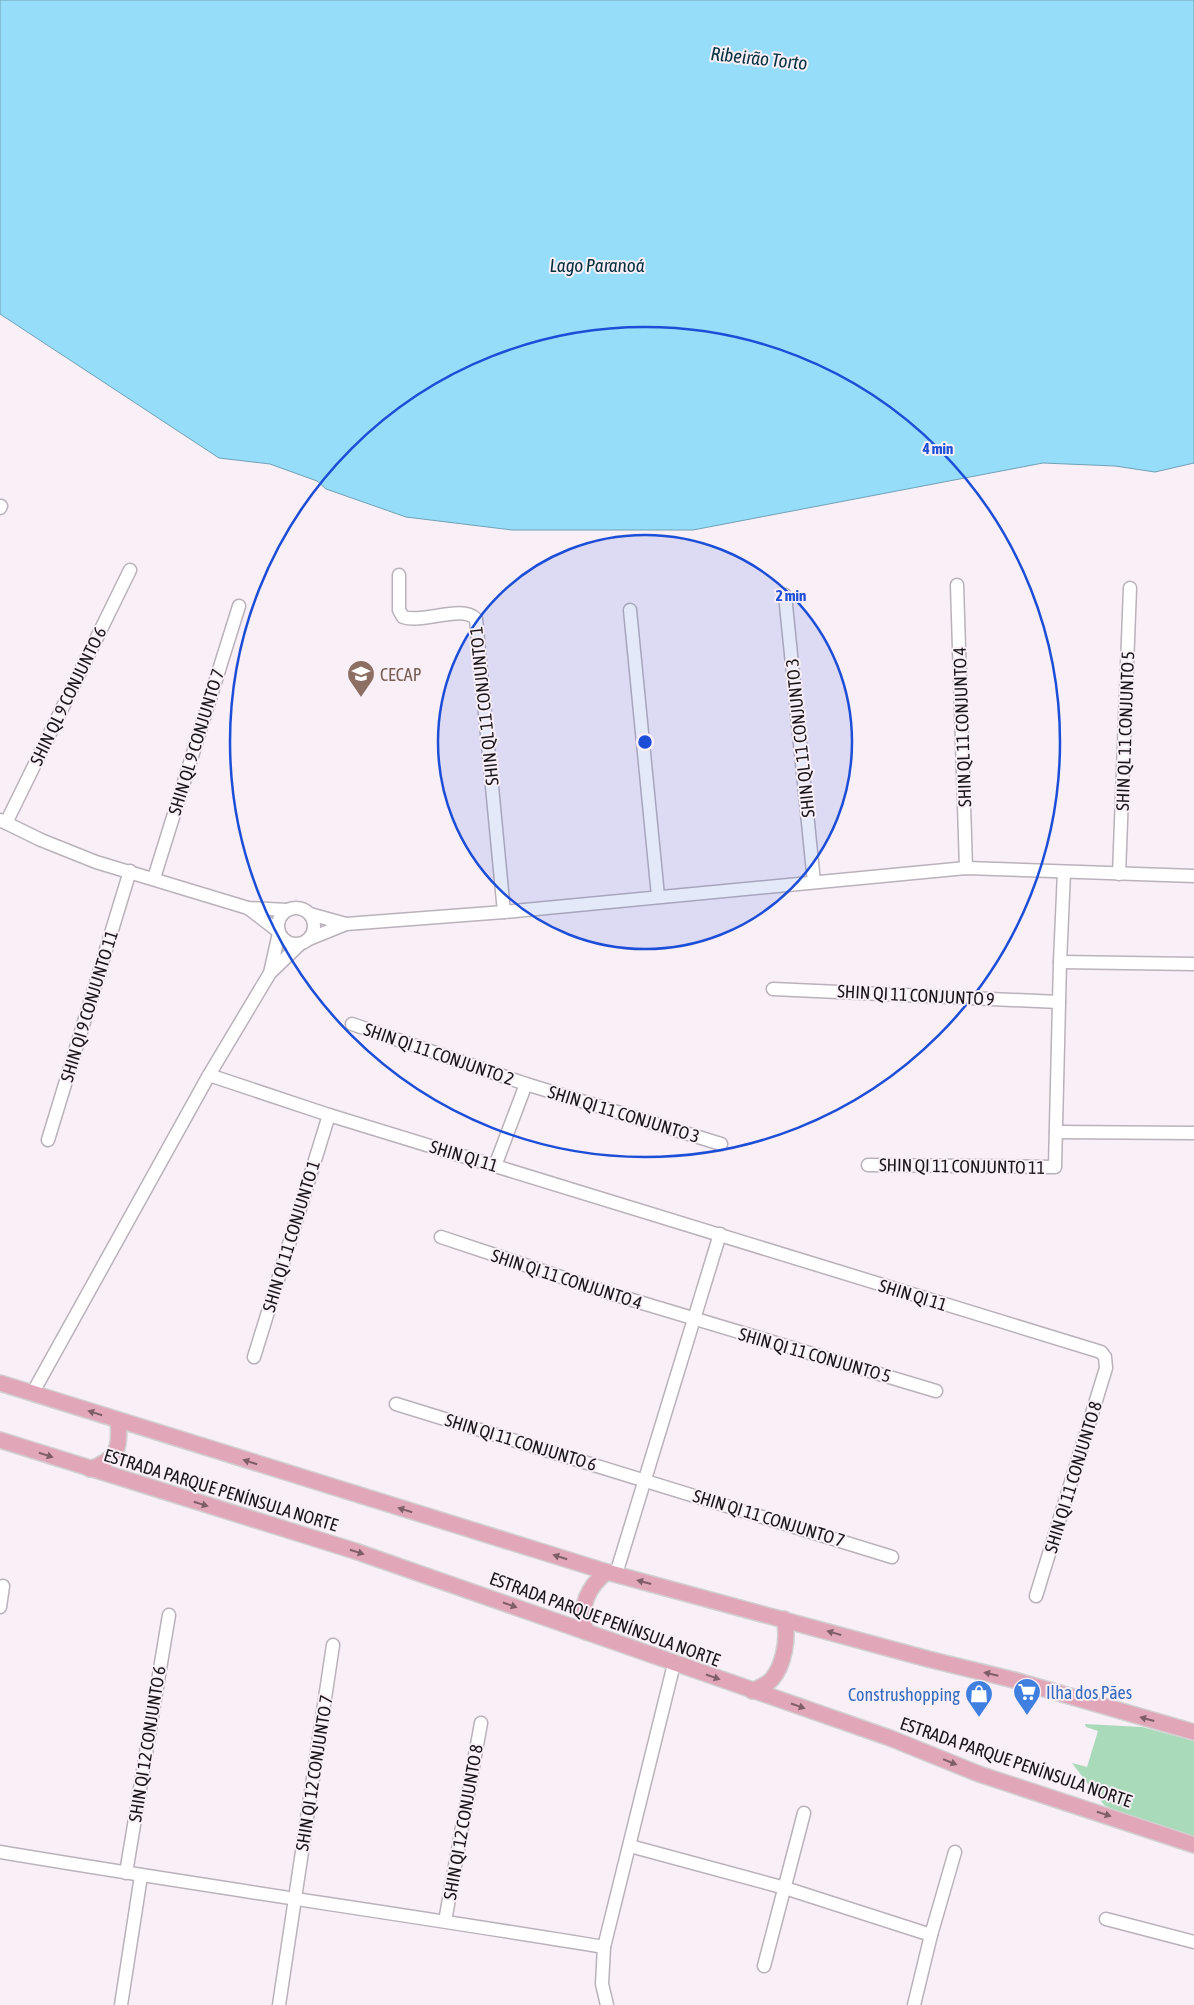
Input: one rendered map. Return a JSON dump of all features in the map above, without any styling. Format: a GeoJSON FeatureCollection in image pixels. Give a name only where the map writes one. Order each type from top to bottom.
{"type":"FeatureCollection","features":[{"type":"Feature","properties":{"kind":"main road","name":"ESTRADA PARQUE PENÍNSULA NORTE"},"geometry":{"type":"LineString","coordinates":[[0,1383],[611,1573],[928,1659],[1014,1680],[1194,1732]]}},
{"type":"Feature","properties":{"kind":"main road"},"geometry":{"type":"LineString","coordinates":[[90,1469],[106,1463],[115,1454],[119,1444],[118,1421]]}},
{"type":"Feature","properties":{"kind":"main road","name":"ESTRADA PARQUE PENÍNSULA NORTE"},"geometry":{"type":"LineString","coordinates":[[0,1440],[355,1551],[890,1738],[979,1774],[1194,1845]]}},
{"type":"Feature","properties":{"kind":"main road"},"geometry":{"type":"LineString","coordinates":[[586,1632],[582,1612],[586,1599],[598,1578],[611,1573]]}},
{"type":"Feature","properties":{"kind":"main road"},"geometry":{"type":"LineString","coordinates":[[752,1691],[772,1679],[779,1667],[786,1637],[784,1619]]}},
{"type":"Feature","properties":{"kind":"street","name":"SHIN QL 9 CONJUNTO 6"},"geometry":{"type":"LineString","coordinates":[[3,821],[130,570]]}},
{"type":"Feature","properties":{"kind":"street","name":"SHIN QL 11 CONJUNTO 1"},"geometry":{"type":"LineString","coordinates":[[399,575],[399,610],[403,618],[418,619],[463,613],[471,614],[476,619],[504,912]]}},
{"type":"Feature","properties":{"kind":"street","name":"SHIN QL 11 CONJUNTO 4"},"geometry":{"type":"LineString","coordinates":[[957,585],[966,868]]}},
{"type":"Feature","properties":{"kind":"street","name":"SHIN QL 11 CONJUNTO 5"},"geometry":{"type":"LineString","coordinates":[[1119,874],[1130,588]]}},
{"type":"Feature","properties":{"kind":"street","name":"SHIN QL 11 CONJUNTO 3"},"geometry":{"type":"LineString","coordinates":[[786,595],[814,882]]}},
{"type":"Feature","properties":{"kind":"street","name":"SHIN QL 9 CONJUNTO 7"},"geometry":{"type":"LineString","coordinates":[[154,878],[239,606]]}},
{"type":"Feature","properties":{"kind":"street"},"geometry":{"type":"LineString","coordinates":[[630,610],[658,896]]}},
{"type":"Feature","properties":{"kind":"street"},"geometry":{"type":"LineString","coordinates":[[3,821],[69,852],[248,908],[303,909],[310,914],[346,924]]}},
{"type":"Feature","properties":{"kind":"street"},"geometry":{"type":"LineString","coordinates":[[248,908],[279,932],[284,940],[292,944],[305,941],[346,924],[504,912],[966,868],[1194,876]]}},
{"type":"Feature","properties":{"kind":"street","name":"SHIN QI 9 CONJUNTO 11"},"geometry":{"type":"LineString","coordinates":[[48,1140],[130,872]]}},
{"type":"Feature","properties":{"kind":"street"},"geometry":{"type":"LineString","coordinates":[[1064,872],[1056,1132],[1194,1132]]}},
{"type":"Feature","properties":{"kind":"street"},"geometry":{"type":"LineString","coordinates":[[270,973],[279,932],[280,917],[287,910]]}},
{"type":"Feature","properties":{"kind":"street"},"geometry":{"type":"LineString","coordinates":[[32,1394],[210,1075],[270,973],[305,941],[314,926],[310,914]]}},
{"type":"Feature","properties":{"kind":"street"},"geometry":{"type":"LineString","coordinates":[[1060,962],[1194,964]]}},
{"type":"Feature","properties":{"kind":"street","name":"SHIN QI 11 CONJUNTO 9"},"geometry":{"type":"LineString","coordinates":[[773,989],[1059,1002]]}},
{"type":"Feature","properties":{"kind":"street","name":"SHIN QI 11 CONJUNTO 2"},"geometry":{"type":"LineString","coordinates":[[352,1024],[526,1084]]}},
{"type":"Feature","properties":{"kind":"street","name":"SHIN QI 11"},"geometry":{"type":"LineString","coordinates":[[210,1075],[329,1115],[1096,1350],[1105,1357]]}},
{"type":"Feature","properties":{"kind":"street"},"geometry":{"type":"LineString","coordinates":[[495,1166],[526,1084]]}},
{"type":"Feature","properties":{"kind":"street","name":"SHIN QI 11 CONJUNTO 3"},"geometry":{"type":"LineString","coordinates":[[526,1084],[721,1144]]}},
{"type":"Feature","properties":{"kind":"street","name":"SHIN QI 11 CONJUNTO 1"},"geometry":{"type":"LineString","coordinates":[[254,1357],[329,1115]]}},
{"type":"Feature","properties":{"kind":"street","name":"SHIN QI 11 CONJUNTO 11"},"geometry":{"type":"LineString","coordinates":[[868,1165],[1055,1167],[1056,1132]]}},
{"type":"Feature","properties":{"kind":"street"},"geometry":{"type":"LineString","coordinates":[[611,1573],[645,1481],[720,1234]]}},
{"type":"Feature","properties":{"kind":"street","name":"SHIN QI 11 CONJUNTO 4"},"geometry":{"type":"LineString","coordinates":[[441,1237],[694,1319]]}},
{"type":"Feature","properties":{"kind":"street","name":"SHIN QI 11 CONJUNTO 5"},"geometry":{"type":"LineString","coordinates":[[694,1319],[936,1390]]}},
{"type":"Feature","properties":{"kind":"street","name":"SHIN QI 11 CONJUNTO 8"},"geometry":{"type":"LineString","coordinates":[[1036,1596],[1106,1368],[1105,1357]]}},
{"type":"Feature","properties":{"kind":"street","name":"SHIN QI 11 CONJUNTO 6"},"geometry":{"type":"LineString","coordinates":[[396,1404],[645,1481]]}},
{"type":"Feature","properties":{"kind":"street","name":"SHIN QI 11 CONJUNTO 7"},"geometry":{"type":"LineString","coordinates":[[645,1481],[892,1557]]}},
{"type":"Feature","properties":{"kind":"street"},"geometry":{"type":"LineString","coordinates":[[0,1606],[3,1586]]}},
{"type":"Feature","properties":{"kind":"street","name":"SHIN QI 12 CONJUNTO 6"},"geometry":{"type":"LineString","coordinates":[[126,1873],[169,1615]]}},
{"type":"Feature","properties":{"kind":"street","name":"SHIN QI 12 CONJUNTO 7"},"geometry":{"type":"LineString","coordinates":[[279,2005],[334,1645]]}},
{"type":"Feature","properties":{"kind":"street"},"geometry":{"type":"LineString","coordinates":[[607,2005],[602,1984],[604,1947],[674,1664]]}},
{"type":"Feature","properties":{"kind":"street","name":"SHIN QI 12 CONJUNTO 8"},"geometry":{"type":"LineString","coordinates":[[445,1921],[481,1723]]}},
{"type":"Feature","properties":{"kind":"street"},"geometry":{"type":"LineString","coordinates":[[764,1966],[804,1813]]}},
{"type":"Feature","properties":{"kind":"street"},"geometry":{"type":"LineString","coordinates":[[630,1846],[785,1888],[931,1935]]}},
{"type":"Feature","properties":{"kind":"street"},"geometry":{"type":"LineString","coordinates":[[0,1852],[141,1876],[445,1921],[604,1947]]}},
{"type":"Feature","properties":{"kind":"street"},"geometry":{"type":"LineString","coordinates":[[914,2005],[931,1935],[955,1852]]}},
{"type":"Feature","properties":{"kind":"street"},"geometry":{"type":"LineString","coordinates":[[120,2005],[141,1876]]}},
{"type":"Feature","properties":{"kind":"street"},"geometry":{"type":"LineString","coordinates":[[1106,1919],[1194,1942]]}},
{"type":"Feature","properties":{"kind":"green space"},"geometry":{"type":"Polygon","coordinates":[[[1085,1724],[1142,1727],[1194,1741],[1194,1841],[1130,1818],[1104,1805],[1072,1763],[1087,1767],[1098,1731],[1086,1727],[1085,1724]]]}},
{"type":"Feature","properties":{"kind":"water","name":"Lago Paranoá"},"geometry":{"type":"Polygon","coordinates":[[[0,0],[1194,0],[1194,463],[1155,472],[1115,466],[1043,463],[693,530],[512,530],[406,517],[326,489],[317,481],[270,464],[219,458],[0,314],[0,0]]]}},
{"type":"Feature","properties":{"kind":"place","name":"CECAP"},"geometry":{"type":"Point","coordinates":[361,698]}},
{"type":"Feature","properties":{"kind":"place","name":"Ilha dos Pães"},"geometry":{"type":"Point","coordinates":[1027,1716]}},
{"type":"Feature","properties":{"kind":"place","name":"Construshopping"},"geometry":{"type":"Point","coordinates":[979,1718]}},
{"type":"Feature","properties":{"kind":"water label","name":"Ribeirão Torto"},"geometry":{"type":"Point","coordinates":[759,58]}}]}
